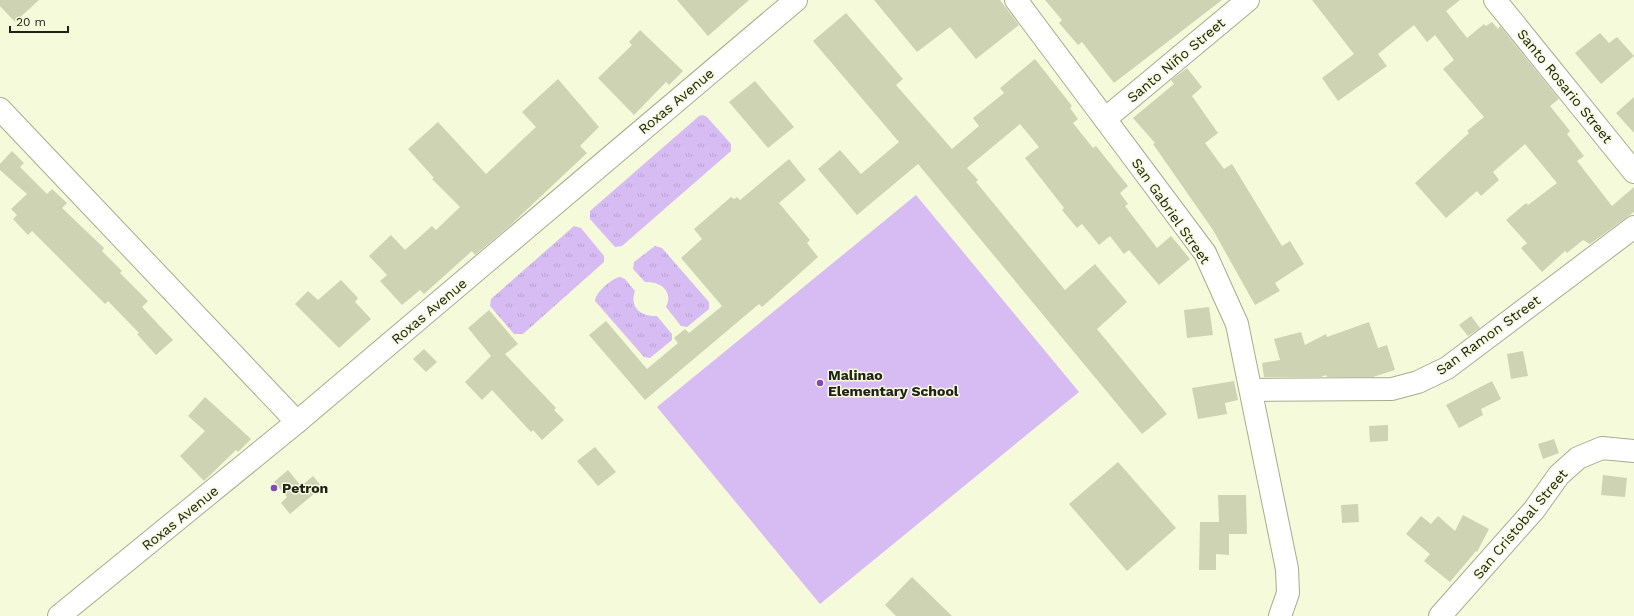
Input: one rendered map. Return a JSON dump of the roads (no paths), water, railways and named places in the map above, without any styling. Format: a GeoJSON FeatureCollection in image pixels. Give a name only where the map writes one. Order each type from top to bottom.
{"type":"FeatureCollection","features":[{"type":"Feature","properties":{"kind":"street","name":"Roxas Avenue"},"geometry":{"type":"LineString","coordinates":[[59,616],[298,422],[796,0]]}},
{"type":"Feature","properties":{"kind":"street","name":"San Gabriel Street"},"geometry":{"type":"LineString","coordinates":[[1016,0],[1205,253],[1237,324],[1287,569],[1288,593],[1280,616]]}},
{"type":"Feature","properties":{"kind":"street","name":"Santo Niño Street"},"geometry":{"type":"LineString","coordinates":[[1105,119],[1248,0]]}},
{"type":"Feature","properties":{"kind":"street","name":"Santo Rosario Street"},"geometry":{"type":"LineString","coordinates":[[1496,0],[1634,172]]}},
{"type":"Feature","properties":{"kind":"street"},"geometry":{"type":"LineString","coordinates":[[0,109],[298,422]]}},
{"type":"Feature","properties":{"kind":"street","name":"San Ramon Street"},"geometry":{"type":"LineString","coordinates":[[1251,390],[1392,389],[1418,382],[1447,368],[1634,227]]}},
{"type":"Feature","properties":{"kind":"street","name":"San Cristobal Street"},"geometry":{"type":"LineString","coordinates":[[1440,616],[1534,510],[1559,475],[1578,458],[1602,448],[1634,451]]}},
{"type":"Feature","properties":{"kind":"place","name":"Malinao Elementary School"},"geometry":{"type":"Point","coordinates":[820,383]}},
{"type":"Feature","properties":{"kind":"place","name":"Petron"},"geometry":{"type":"Point","coordinates":[274,488]}}]}
